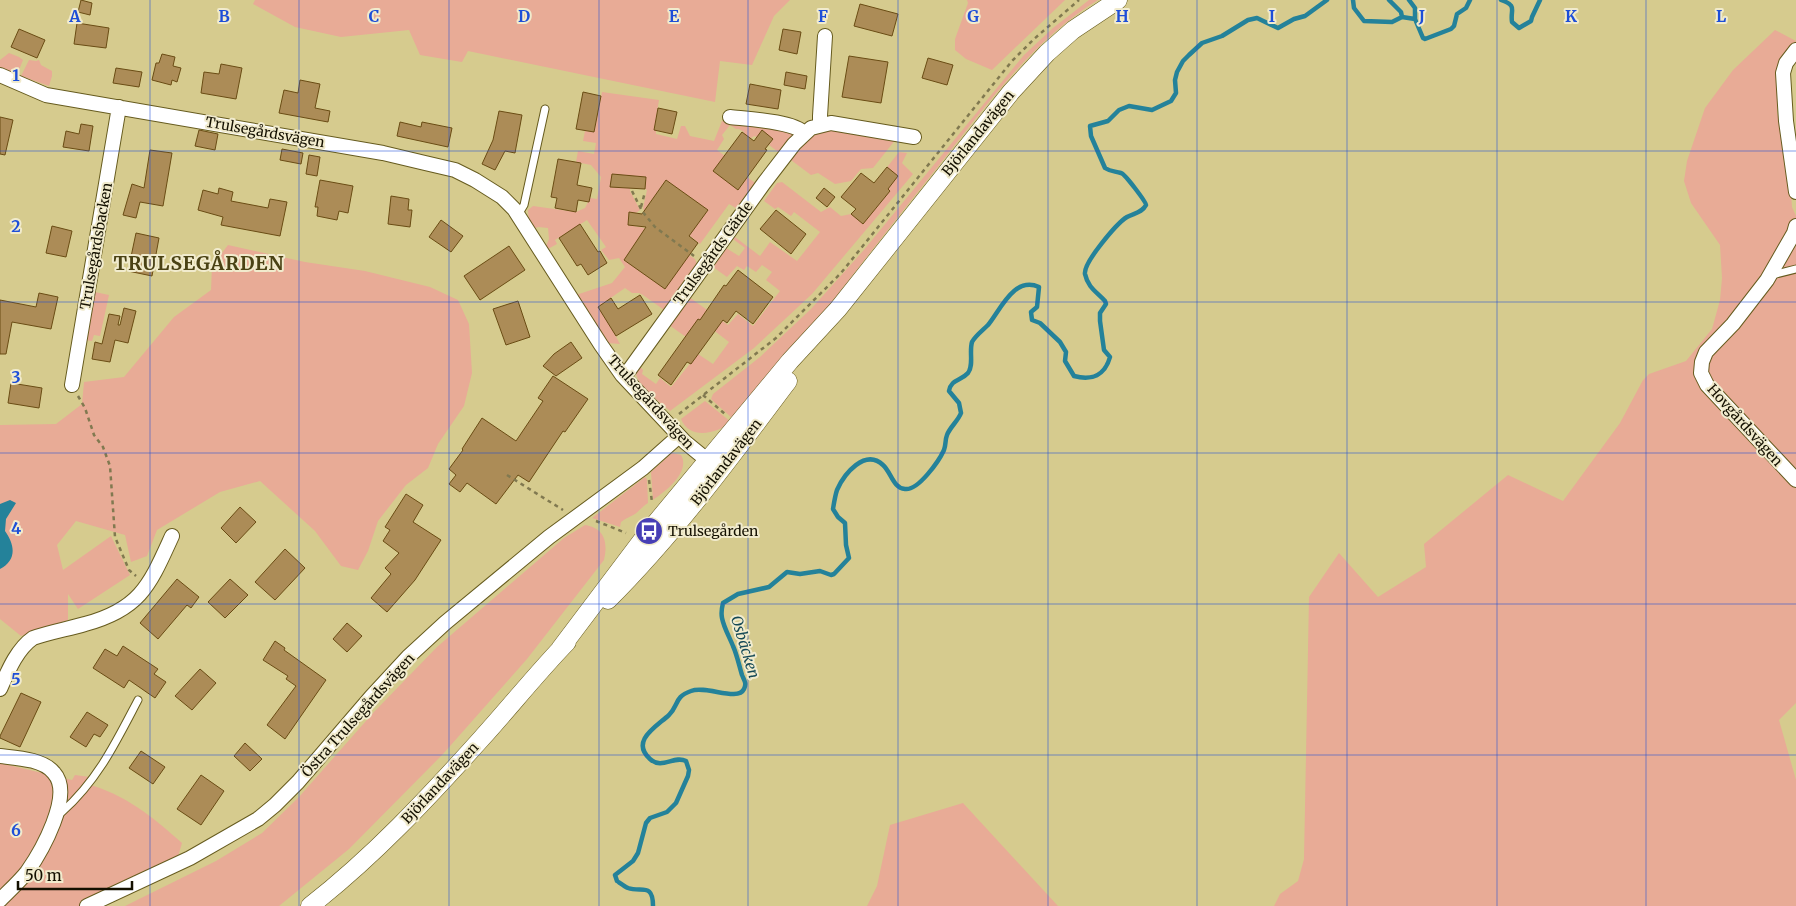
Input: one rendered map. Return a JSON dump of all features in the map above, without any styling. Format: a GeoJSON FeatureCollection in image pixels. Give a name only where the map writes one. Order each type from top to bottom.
{"type":"FeatureCollection","features":[{"type":"Feature","properties":{"kind":"street","name":"Björlandavägen"},"geometry":{"type":"LineString","coordinates":[[310,906],[363,862],[400,826],[481,739],[560,649],[649,531],[714,464],[790,361],[838,309],[958,156],[1011,92],[1047,53],[1073,30],[1118,0]]}},
{"type":"Feature","properties":{"kind":"street"},"geometry":{"type":"LineString","coordinates":[[825,36],[820,124],[831,123],[914,137]]}},
{"type":"Feature","properties":{"kind":"street"},"geometry":{"type":"LineString","coordinates":[[1796,50],[1786,62],[1783,73],[1786,121],[1796,192]]}},
{"type":"Feature","properties":{"kind":"street","name":"Trulsegårdsvägen"},"geometry":{"type":"LineString","coordinates":[[0,75],[46,94],[384,153],[455,170],[490,189],[502,197],[518,215],[601,345],[622,374],[679,436],[714,464]]}},
{"type":"Feature","properties":{"kind":"street","name":"Trulsegårdsbacken"},"geometry":{"type":"LineString","coordinates":[[72,385],[119,107]]}},
{"type":"Feature","properties":{"kind":"street"},"geometry":{"type":"LineString","coordinates":[[730,116],[785,124],[799,128],[804,133]]}},
{"type":"Feature","properties":{"kind":"street","name":"Trulsegårds Gärde"},"geometry":{"type":"LineString","coordinates":[[622,374],[630,368],[764,183],[804,133],[820,124]]}},
{"type":"Feature","properties":{"kind":"street","name":"Hovgårdsvägen"},"geometry":{"type":"LineString","coordinates":[[1796,226],[1794,234],[1772,272],[1750,303],[1706,352],[1702,362],[1701,373],[1707,385],[1796,480]]}},
{"type":"Feature","properties":{"kind":"street","name":"Östra Trulsegårdsvägen"},"geometry":{"type":"LineString","coordinates":[[87,906],[190,858],[258,819],[298,782],[371,697],[446,623],[549,537],[643,468],[679,436]]}},
{"type":"Feature","properties":{"kind":"street"},"geometry":{"type":"LineString","coordinates":[[1,686],[26,643],[44,634],[88,624],[128,606],[138,598],[153,577],[172,536]]}},
{"type":"Feature","properties":{"kind":"street"},"geometry":{"type":"LineString","coordinates":[[0,756],[31,761],[48,768],[56,774],[60,785],[60,801],[53,823],[36,857],[26,874],[0,900]]}},
{"type":"Feature","properties":{"kind":"lane"},"geometry":{"type":"LineString","coordinates":[[518,215],[524,208],[545,109]]}},
{"type":"Feature","properties":{"kind":"lane"},"geometry":{"type":"LineString","coordinates":[[1772,272],[1776,274],[1796,269]]}},
{"type":"Feature","properties":{"kind":"lane"},"geometry":{"type":"LineString","coordinates":[[57,810],[62,812],[95,777],[138,700]]}},
{"type":"Feature","properties":{"kind":"path"},"geometry":{"type":"LineString","coordinates":[[667,423],[776,338],[813,302],[841,273],[1012,62],[1034,39],[1079,0]]}},
{"type":"Feature","properties":{"kind":"path"},"geometry":{"type":"LineString","coordinates":[[632,190],[641,209],[655,227],[705,264]]}},
{"type":"Feature","properties":{"kind":"path"},"geometry":{"type":"LineString","coordinates":[[641,209],[644,192]]}},
{"type":"Feature","properties":{"kind":"path"},"geometry":{"type":"LineString","coordinates":[[72,385],[85,408],[94,435],[103,447],[110,466],[115,537],[129,570],[134,575],[153,577]]}},
{"type":"Feature","properties":{"kind":"path"},"geometry":{"type":"LineString","coordinates":[[643,468],[649,479],[652,501],[655,504]]}},
{"type":"Feature","properties":{"kind":"shaded area"},"geometry":{"type":"Polygon","coordinates":[[[255,0],[790,0],[774,16],[752,65],[720,61],[715,102],[468,51],[462,62],[420,55],[409,30],[341,37],[295,27],[253,4],[255,0]]]}},
{"type":"Feature","properties":{"kind":"shaded area"},"geometry":{"type":"Polygon","coordinates":[[[967,0],[1065,0],[992,70],[966,59],[955,50],[955,39],[968,3],[967,0]]]}},
{"type":"Feature","properties":{"kind":"shaded area"},"geometry":{"type":"Polygon","coordinates":[[[1089,0],[1098,0],[1051,35],[1010,77],[805,336],[733,419],[711,399],[713,394],[760,357],[811,309],[863,251],[1024,55],[1053,28],[1089,0]]]}},
{"type":"Feature","properties":{"kind":"shaded area"},"geometry":{"type":"Polygon","coordinates":[[[1775,30],[1796,41],[1778,68],[1777,112],[1789,167],[1792,207],[1796,216],[1796,703],[1779,720],[1796,780],[1796,906],[1274,906],[1280,894],[1298,881],[1304,859],[1309,597],[1339,553],[1378,597],[1426,567],[1424,544],[1508,475],[1563,501],[1620,423],[1643,380],[1649,374],[1686,361],[1712,329],[1720,300],[1722,278],[1720,245],[1691,203],[1684,181],[1687,161],[1705,108],[1733,70],[1775,30]]]}},
{"type":"Feature","properties":{"kind":"shaded area"},"geometry":{"type":"Polygon","coordinates":[[[9,53],[23,60],[17,75],[0,67],[0,60],[9,53]]]}},
{"type":"Feature","properties":{"kind":"shaded area"},"geometry":{"type":"Polygon","coordinates":[[[29,60],[39,60],[41,65],[52,71],[49,86],[21,76],[29,60]]]}},
{"type":"Feature","properties":{"kind":"shaded area"},"geometry":{"type":"Polygon","coordinates":[[[602,92],[659,100],[654,130],[656,130],[656,134],[677,139],[681,126],[685,126],[690,136],[714,141],[722,121],[782,128],[792,134],[792,139],[781,154],[769,145],[773,139],[762,131],[757,137],[751,138],[730,125],[722,135],[724,139],[717,150],[725,156],[713,171],[738,190],[747,177],[758,185],[739,210],[729,204],[700,244],[690,236],[677,239],[708,210],[666,180],[646,208],[660,217],[644,211],[647,190],[645,189],[646,177],[631,176],[630,191],[640,210],[636,213],[629,212],[628,225],[650,229],[644,232],[624,260],[665,289],[678,248],[695,259],[697,265],[667,312],[643,295],[632,293],[625,288],[599,306],[620,344],[608,343],[576,295],[612,283],[625,267],[619,258],[609,260],[601,250],[606,247],[587,220],[555,240],[557,244],[548,249],[546,246],[549,239],[548,228],[538,227],[533,229],[529,223],[528,210],[533,206],[576,212],[585,208],[590,198],[597,199],[601,177],[591,165],[576,162],[578,151],[594,154],[596,143],[583,141],[585,131],[594,132],[602,92]]]}},
{"type":"Feature","properties":{"kind":"shaded area"},"geometry":{"type":"Polygon","coordinates":[[[830,126],[896,139],[873,168],[861,169],[851,181],[835,184],[818,173],[811,175],[791,160],[807,137],[830,126]]]}},
{"type":"Feature","properties":{"kind":"shaded area"},"geometry":{"type":"Polygon","coordinates":[[[899,152],[907,153],[902,163],[913,174],[812,294],[754,348],[670,411],[641,385],[636,374],[639,366],[643,370],[642,374],[656,384],[660,378],[671,387],[698,354],[713,364],[729,342],[699,319],[686,337],[669,325],[689,297],[728,325],[738,314],[753,326],[780,291],[766,280],[772,272],[762,265],[756,272],[747,266],[744,270],[737,266],[727,277],[713,267],[726,248],[739,256],[745,248],[733,239],[735,237],[760,256],[770,242],[797,261],[820,232],[794,212],[791,216],[778,207],[775,209],[764,201],[777,183],[782,182],[821,212],[830,207],[841,216],[851,214],[863,224],[890,191],[877,180],[899,152]]]}},
{"type":"Feature","properties":{"kind":"shaded area"},"geometry":{"type":"Polygon","coordinates":[[[228,245],[305,262],[365,271],[430,287],[458,300],[469,324],[472,373],[464,406],[438,444],[428,468],[406,485],[378,521],[368,551],[358,570],[341,566],[315,531],[260,481],[220,492],[157,530],[147,556],[131,562],[125,535],[76,521],[57,545],[63,570],[111,536],[130,575],[78,609],[68,594],[68,620],[21,636],[0,619],[0,425],[56,424],[82,404],[84,382],[124,377],[174,317],[211,290],[212,266],[228,245]]]}},
{"type":"Feature","properties":{"kind":"shaded area"},"geometry":{"type":"Polygon","coordinates":[[[95,292],[109,295],[100,336],[94,335],[92,341],[85,340],[95,292]]]}},
{"type":"Feature","properties":{"kind":"shaded area"},"geometry":{"type":"Polygon","coordinates":[[[705,401],[731,422],[712,432],[704,433],[697,433],[685,426],[681,419],[705,401]]]}},
{"type":"Feature","properties":{"kind":"shaded area"},"geometry":{"type":"Polygon","coordinates":[[[672,453],[681,455],[683,468],[675,481],[653,500],[651,472],[672,453]]]}},
{"type":"Feature","properties":{"kind":"shaded area"},"geometry":{"type":"Polygon","coordinates":[[[645,477],[647,479],[648,503],[635,514],[621,522],[620,527],[592,518],[645,477]]]}},
{"type":"Feature","properties":{"kind":"shaded area"},"geometry":{"type":"Polygon","coordinates":[[[585,525],[597,529],[604,537],[606,548],[604,560],[527,659],[443,754],[349,849],[279,906],[125,906],[216,861],[262,833],[299,797],[373,713],[437,647],[564,538],[585,525]]]}},
{"type":"Feature","properties":{"kind":"shaded area"},"geometry":{"type":"Polygon","coordinates":[[[0,763],[72,780],[75,775],[90,777],[86,784],[100,788],[138,807],[182,843],[177,860],[79,906],[0,906],[0,763]]]}},
{"type":"Feature","properties":{"kind":"shaded area"},"geometry":{"type":"Polygon","coordinates":[[[963,803],[1058,906],[867,906],[877,886],[890,825],[963,803]]]}},
{"type":"Feature","properties":{"kind":"water"},"geometry":{"type":"Polygon","coordinates":[[[10,500],[16,503],[6,519],[5,531],[11,542],[13,552],[6,565],[0,569],[0,504],[10,500]]]}},
{"type":"Feature","properties":{"kind":"building"},"geometry":{"type":"Polygon","coordinates":[[[81,0],[92,3],[90,15],[78,12],[81,0]]]}},
{"type":"Feature","properties":{"kind":"building"},"geometry":{"type":"Polygon","coordinates":[[[860,4],[898,14],[892,36],[854,26],[860,4]]]}},
{"type":"Feature","properties":{"kind":"building"},"geometry":{"type":"Polygon","coordinates":[[[77,23],[109,28],[106,48],[74,44],[77,23]]]}},
{"type":"Feature","properties":{"kind":"building"},"geometry":{"type":"Polygon","coordinates":[[[19,29],[45,40],[37,58],[11,47],[19,29]]]}},
{"type":"Feature","properties":{"kind":"building"},"geometry":{"type":"Polygon","coordinates":[[[783,29],[801,32],[797,54],[779,50],[783,29]]]}},
{"type":"Feature","properties":{"kind":"building"},"geometry":{"type":"Polygon","coordinates":[[[162,54],[175,57],[173,66],[181,68],[177,82],[172,80],[171,85],[152,80],[156,63],[159,63],[162,54]]]}},
{"type":"Feature","properties":{"kind":"building"},"geometry":{"type":"Polygon","coordinates":[[[849,56],[888,62],[881,103],[842,97],[849,56]]]}},
{"type":"Feature","properties":{"kind":"building"},"geometry":{"type":"Polygon","coordinates":[[[928,58],[953,65],[947,85],[922,78],[928,58]]]}},
{"type":"Feature","properties":{"kind":"building"},"geometry":{"type":"Polygon","coordinates":[[[221,64],[242,68],[236,99],[201,93],[204,72],[219,74],[221,64]]]}},
{"type":"Feature","properties":{"kind":"building"},"geometry":{"type":"Polygon","coordinates":[[[116,68],[142,72],[139,87],[113,83],[116,68]]]}},
{"type":"Feature","properties":{"kind":"building"},"geometry":{"type":"Polygon","coordinates":[[[786,72],[807,76],[805,89],[784,85],[786,72]]]}},
{"type":"Feature","properties":{"kind":"building"},"geometry":{"type":"Polygon","coordinates":[[[300,80],[320,84],[315,108],[330,111],[328,122],[279,113],[284,90],[298,93],[300,80]]]}},
{"type":"Feature","properties":{"kind":"building"},"geometry":{"type":"Polygon","coordinates":[[[750,84],[781,90],[778,109],[746,104],[750,84]]]}},
{"type":"Feature","properties":{"kind":"building"},"geometry":{"type":"Polygon","coordinates":[[[583,92],[601,96],[594,132],[576,129],[583,92]]]}},
{"type":"Feature","properties":{"kind":"building"},"geometry":{"type":"Polygon","coordinates":[[[658,108],[677,112],[672,134],[654,130],[658,108]]]}},
{"type":"Feature","properties":{"kind":"building"},"geometry":{"type":"Polygon","coordinates":[[[499,111],[522,115],[515,153],[505,151],[495,170],[482,164],[493,140],[499,111]]]}},
{"type":"Feature","properties":{"kind":"building"},"geometry":{"type":"Polygon","coordinates":[[[0,117],[13,120],[5,155],[0,154],[0,117]]]}},
{"type":"Feature","properties":{"kind":"building"},"geometry":{"type":"Polygon","coordinates":[[[400,122],[421,127],[422,122],[452,128],[448,147],[397,136],[400,122]]]}},
{"type":"Feature","properties":{"kind":"building"},"geometry":{"type":"Polygon","coordinates":[[[81,124],[93,126],[89,151],[63,147],[66,131],[79,134],[81,124]]]}},
{"type":"Feature","properties":{"kind":"building"},"geometry":{"type":"Polygon","coordinates":[[[199,130],[218,134],[215,150],[195,146],[199,130]]]}},
{"type":"Feature","properties":{"kind":"building"},"geometry":{"type":"Polygon","coordinates":[[[762,130],[773,139],[738,190],[713,171],[742,132],[754,141],[762,130]]]}},
{"type":"Feature","properties":{"kind":"building"},"geometry":{"type":"Polygon","coordinates":[[[282,149],[303,153],[301,164],[280,160],[282,149]]]}},
{"type":"Feature","properties":{"kind":"building"},"geometry":{"type":"Polygon","coordinates":[[[150,150],[172,153],[163,206],[140,202],[136,218],[123,215],[132,184],[144,188],[150,150]]]}},
{"type":"Feature","properties":{"kind":"building"},"geometry":{"type":"Polygon","coordinates":[[[309,155],[320,157],[317,176],[306,174],[309,155]]]}},
{"type":"Feature","properties":{"kind":"building"},"geometry":{"type":"Polygon","coordinates":[[[558,159],[581,163],[577,185],[592,188],[589,202],[578,200],[576,212],[555,208],[557,198],[551,197],[558,159]]]}},
{"type":"Feature","properties":{"kind":"building"},"geometry":{"type":"Polygon","coordinates":[[[887,167],[898,176],[888,189],[890,191],[863,224],[851,214],[856,209],[841,197],[861,173],[874,183],[887,167]]]}},
{"type":"Feature","properties":{"kind":"building"},"geometry":{"type":"Polygon","coordinates":[[[612,174],[646,177],[645,189],[610,187],[612,174]]]}},
{"type":"Feature","properties":{"kind":"building"},"geometry":{"type":"Polygon","coordinates":[[[320,180],[353,186],[348,213],[339,211],[337,220],[317,216],[318,207],[315,207],[320,180]]]}},
{"type":"Feature","properties":{"kind":"building"},"geometry":{"type":"Polygon","coordinates":[[[666,180],[708,210],[689,236],[698,243],[665,289],[624,260],[646,227],[628,225],[629,212],[642,214],[666,180]]]}},
{"type":"Feature","properties":{"kind":"building"},"geometry":{"type":"Polygon","coordinates":[[[219,188],[233,192],[231,201],[268,208],[270,199],[287,202],[280,236],[221,225],[223,217],[198,210],[203,190],[218,194],[219,188]]]}},
{"type":"Feature","properties":{"kind":"building"},"geometry":{"type":"Polygon","coordinates":[[[824,188],[835,197],[827,207],[816,198],[824,188]]]}},
{"type":"Feature","properties":{"kind":"building"},"geometry":{"type":"Polygon","coordinates":[[[391,196],[409,199],[408,210],[412,210],[410,227],[388,224],[391,196]]]}},
{"type":"Feature","properties":{"kind":"building"},"geometry":{"type":"Polygon","coordinates":[[[776,210],[806,234],[791,254],[760,229],[776,210]]]}},
{"type":"Feature","properties":{"kind":"building"},"geometry":{"type":"Polygon","coordinates":[[[441,220],[463,236],[451,252],[429,237],[441,220]]]}},
{"type":"Feature","properties":{"kind":"building"},"geometry":{"type":"Polygon","coordinates":[[[580,224],[607,263],[588,275],[581,264],[577,266],[559,238],[580,224]]]}},
{"type":"Feature","properties":{"kind":"building"},"geometry":{"type":"Polygon","coordinates":[[[52,226],[72,231],[66,257],[46,253],[52,226]]]}},
{"type":"Feature","properties":{"kind":"building"},"geometry":{"type":"Polygon","coordinates":[[[136,233],[159,238],[152,276],[128,271],[136,233]]]}},
{"type":"Feature","properties":{"kind":"building"},"geometry":{"type":"Polygon","coordinates":[[[509,246],[525,270],[480,300],[464,276],[509,246]]]}},
{"type":"Feature","properties":{"kind":"building"},"geometry":{"type":"Polygon","coordinates":[[[738,270],[773,297],[753,324],[736,311],[727,323],[723,320],[691,364],[687,362],[671,385],[658,375],[698,319],[700,320],[724,285],[726,286],[738,270]]]}},
{"type":"Feature","properties":{"kind":"building"},"geometry":{"type":"Polygon","coordinates":[[[39,293],[58,297],[51,329],[12,322],[6,354],[0,354],[0,300],[36,307],[39,293]]]}},
{"type":"Feature","properties":{"kind":"building"},"geometry":{"type":"Polygon","coordinates":[[[640,295],[652,314],[616,336],[598,307],[611,298],[618,309],[640,295]]]}},
{"type":"Feature","properties":{"kind":"building"},"geometry":{"type":"Polygon","coordinates":[[[518,301],[530,337],[506,345],[493,309],[518,301]]]}},
{"type":"Feature","properties":{"kind":"building"},"geometry":{"type":"Polygon","coordinates":[[[124,308],[136,311],[128,343],[115,340],[110,362],[92,359],[95,342],[102,344],[109,314],[120,316],[118,325],[120,325],[124,308]]]}},
{"type":"Feature","properties":{"kind":"building"},"geometry":{"type":"Polygon","coordinates":[[[571,342],[582,358],[556,376],[543,366],[554,354],[571,342]]]}},
{"type":"Feature","properties":{"kind":"building"},"geometry":{"type":"Polygon","coordinates":[[[553,376],[588,399],[565,432],[563,431],[529,482],[518,475],[496,504],[467,483],[460,492],[449,484],[456,475],[449,469],[482,418],[516,441],[543,401],[538,398],[553,376]]]}},
{"type":"Feature","properties":{"kind":"building"},"geometry":{"type":"Polygon","coordinates":[[[11,383],[42,388],[39,408],[8,403],[11,383]]]}},
{"type":"Feature","properties":{"kind":"building"},"geometry":{"type":"Polygon","coordinates":[[[406,494],[423,505],[413,522],[441,540],[415,580],[387,612],[371,598],[391,574],[385,568],[399,553],[383,541],[390,530],[385,527],[406,494]]]}},
{"type":"Feature","properties":{"kind":"building"},"geometry":{"type":"Polygon","coordinates":[[[240,507],[256,522],[236,543],[221,528],[240,507]]]}},
{"type":"Feature","properties":{"kind":"building"},"geometry":{"type":"Polygon","coordinates":[[[285,549],[305,568],[275,600],[255,582],[285,549]]]}},
{"type":"Feature","properties":{"kind":"building"},"geometry":{"type":"Polygon","coordinates":[[[177,579],[199,597],[191,608],[187,605],[158,639],[140,623],[177,579]]]}},
{"type":"Feature","properties":{"kind":"building"},"geometry":{"type":"Polygon","coordinates":[[[230,579],[248,595],[225,618],[208,602],[230,579]]]}},
{"type":"Feature","properties":{"kind":"building"},"geometry":{"type":"Polygon","coordinates":[[[347,623],[362,636],[347,652],[333,639],[347,623]]]}},
{"type":"Feature","properties":{"kind":"building"},"geometry":{"type":"Polygon","coordinates":[[[275,641],[285,648],[284,650],[326,680],[285,739],[267,725],[296,686],[286,679],[288,676],[263,660],[275,641]]]}},
{"type":"Feature","properties":{"kind":"building"},"geometry":{"type":"Polygon","coordinates":[[[123,646],[158,669],[154,674],[166,682],[155,698],[129,680],[124,688],[93,668],[105,649],[117,656],[123,646]]]}},
{"type":"Feature","properties":{"kind":"building"},"geometry":{"type":"Polygon","coordinates":[[[200,669],[216,683],[192,710],[175,696],[200,669]]]}},
{"type":"Feature","properties":{"kind":"building"},"geometry":{"type":"Polygon","coordinates":[[[21,693],[41,702],[20,747],[0,738],[0,736],[21,693]]]}},
{"type":"Feature","properties":{"kind":"building"},"geometry":{"type":"Polygon","coordinates":[[[87,712],[108,725],[100,737],[94,734],[86,747],[70,737],[87,712]]]}},
{"type":"Feature","properties":{"kind":"building"},"geometry":{"type":"Polygon","coordinates":[[[245,743],[262,759],[250,771],[234,756],[245,743]]]}},
{"type":"Feature","properties":{"kind":"building"},"geometry":{"type":"Polygon","coordinates":[[[141,751],[165,767],[153,784],[129,768],[141,751]]]}},
{"type":"Feature","properties":{"kind":"building"},"geometry":{"type":"Polygon","coordinates":[[[201,775],[224,791],[201,825],[177,809],[201,775]]]}},
{"type":"Feature","properties":{"kind":"waterway","name":"Osbäcken"},"geometry":{"type":"LineString","coordinates":[[653,906],[649,891],[628,888],[617,881],[615,875],[633,861],[638,853],[646,823],[650,818],[667,812],[676,803],[689,770],[686,761],[654,762],[645,752],[644,740],[652,729],[669,715],[679,699],[686,693],[705,690],[735,694],[741,693],[744,689],[745,682],[723,622],[723,603],[738,594],[769,587],[787,572],[800,574],[820,571],[831,575],[834,574],[849,558],[846,545],[845,523],[833,509],[837,490],[850,471],[862,461],[869,459],[883,465],[895,483],[905,489],[916,485],[928,474],[945,448],[948,432],[961,413],[959,403],[949,391],[950,387],[968,373],[970,370],[973,340],[988,325],[1003,303],[1015,290],[1022,286],[1039,287],[1037,307],[1031,312],[1032,320],[1040,323],[1060,342],[1066,352],[1065,361],[1074,376],[1087,378],[1101,372],[1110,357],[1104,350],[1100,321],[1100,313],[1106,304],[1088,283],[1085,274],[1086,269],[1089,261],[1116,227],[1127,217],[1142,210],[1146,205],[1135,188],[1121,173],[1105,168],[1091,136],[1090,126],[1108,121],[1119,110],[1129,106],[1152,110],[1171,101],[1176,93],[1175,80],[1177,72],[1183,61],[1202,43],[1222,36],[1248,20],[1257,18],[1278,28],[1294,19],[1305,16],[1327,0]]}},
{"type":"Feature","properties":{"kind":"waterway","name":"Osbäcken"},"geometry":{"type":"LineString","coordinates":[[1353,0],[1354,8],[1364,21],[1392,22],[1402,17],[1401,12],[1389,0]]}},
{"type":"Feature","properties":{"kind":"waterway","name":"Osbäcken"},"geometry":{"type":"LineString","coordinates":[[1409,0],[1415,8],[1415,19],[1425,39],[1451,29],[1454,26],[1457,14],[1466,8],[1470,0]]}},
{"type":"Feature","properties":{"kind":"waterway","name":"Osbäcken"},"geometry":{"type":"LineString","coordinates":[[1501,0],[1510,4],[1512,8],[1512,22],[1519,28],[1531,21],[1540,0]]}},
{"type":"Feature","properties":{"kind":"waterway","name":"Osbäcken"},"geometry":{"type":"LineString","coordinates":[[1402,17],[1415,19]]}},
{"type":"Feature","properties":{"kind":"place","name":"Trulsegården"},"geometry":{"type":"Point","coordinates":[649,531]}},
{"type":"Feature","properties":{"kind":"district","name":"TRULSEGÅRDEN"},"geometry":{"type":"Point","coordinates":[199,263]}}]}
